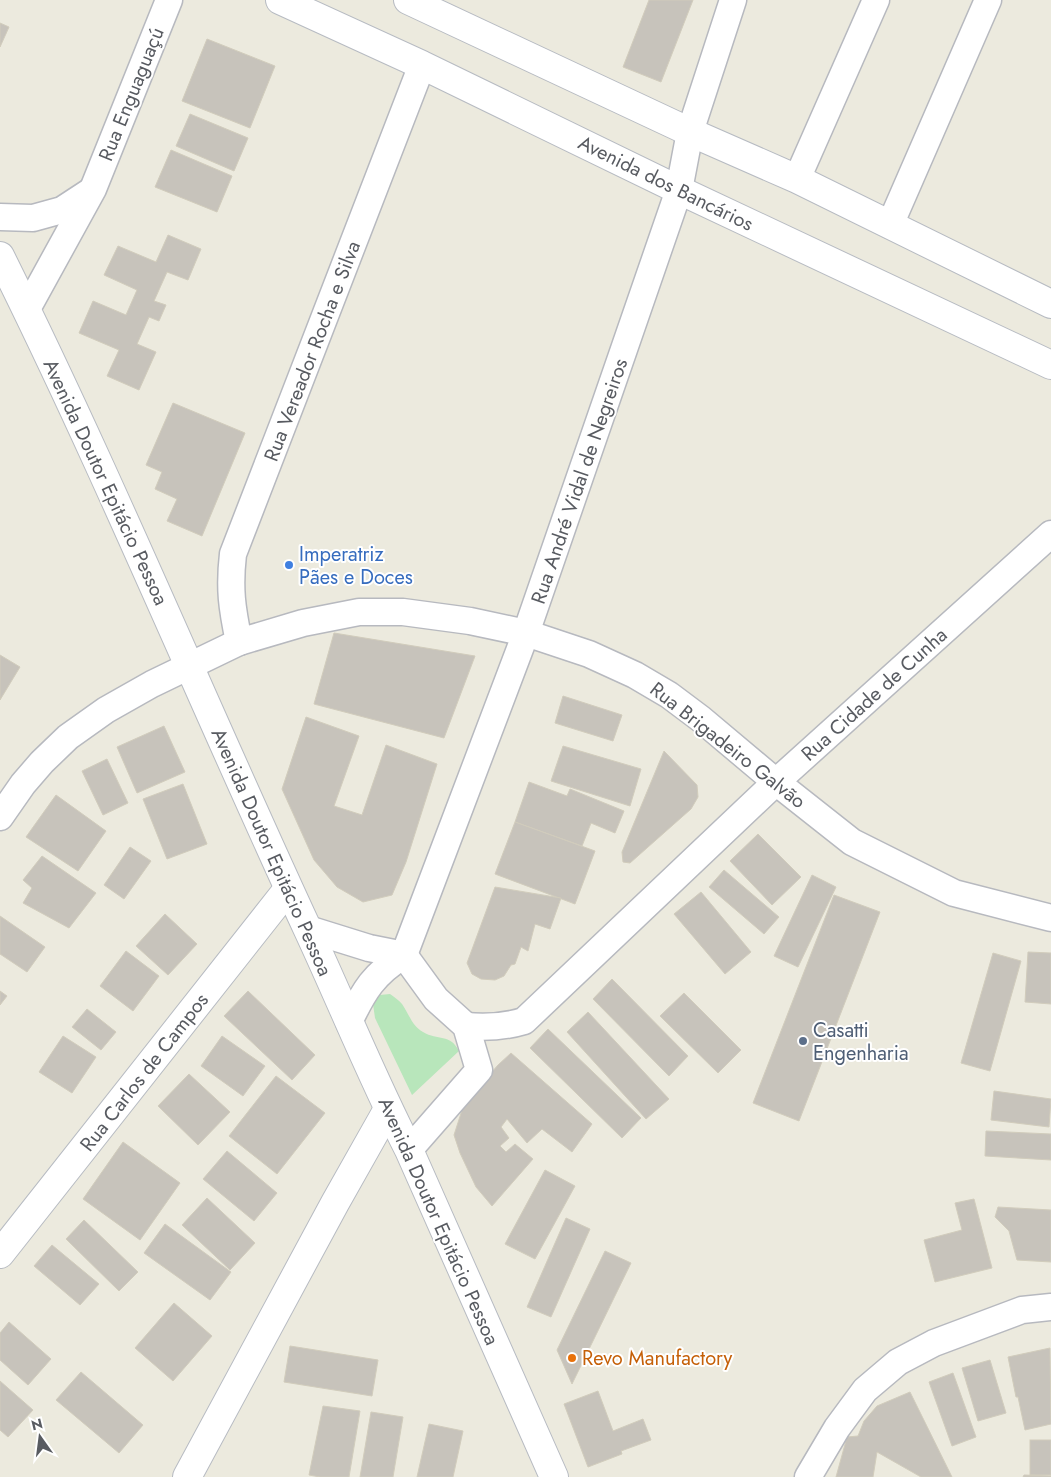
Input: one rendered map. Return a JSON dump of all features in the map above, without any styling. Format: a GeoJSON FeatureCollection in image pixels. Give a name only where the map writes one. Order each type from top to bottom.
{"type":"FeatureCollection","features":[{"type":"Feature","properties":{"kind":"main road","name":"Avenida dos Bancários"},"geometry":{"type":"LineString","coordinates":[[280,0],[422,65],[680,190],[1051,365]]}},
{"type":"Feature","properties":{"kind":"main road"},"geometry":{"type":"LineString","coordinates":[[408,0],[441,7],[690,132],[797,179],[1051,304]]}},
{"type":"Feature","properties":{"kind":"main road","name":"Avenida Doutor Epitácio Pessoa"},"geometry":{"type":"LineString","coordinates":[[0,256],[164,606],[288,890],[308,929],[388,1109],[409,1150],[554,1477]]}},
{"type":"Feature","properties":{"kind":"main road","name":"Rua Carlos de Campos"},"geometry":{"type":"LineString","coordinates":[[0,1254],[288,890]]}},
{"type":"Feature","properties":{"kind":"main road"},"geometry":{"type":"LineString","coordinates":[[187,1477],[335,1202],[388,1109]]}},
{"type":"Feature","properties":{"kind":"main road","name":"Avenida Doutor Epitácio Pessoa"},"geometry":{"type":"LineString","coordinates":[[541,1449],[544,1477]]}},
{"type":"Feature","properties":{"kind":"street","name":"Rua Enguaguaçú"},"geometry":{"type":"LineString","coordinates":[[26,309],[93,189],[169,0]]}},
{"type":"Feature","properties":{"kind":"street","name":"Rua André Vidal de Negreiros"},"geometry":{"type":"LineString","coordinates":[[404,955],[526,633],[680,190],[690,132],[733,0]]}},
{"type":"Feature","properties":{"kind":"street"},"geometry":{"type":"LineString","coordinates":[[797,179],[876,0]]}},
{"type":"Feature","properties":{"kind":"street"},"geometry":{"type":"LineString","coordinates":[[890,225],[988,0]]}},
{"type":"Feature","properties":{"kind":"street","name":"Rua Vereador Rocha e Silva"},"geometry":{"type":"LineString","coordinates":[[239,642],[231,604],[230,581],[233,554],[422,65]]}},
{"type":"Feature","properties":{"kind":"street"},"geometry":{"type":"LineString","coordinates":[[0,217],[33,218],[62,210],[93,189]]}},
{"type":"Feature","properties":{"kind":"street","name":"Rua Cidade de Cunha"},"geometry":{"type":"LineString","coordinates":[[466,1026],[488,1028],[524,1021],[776,782],[1051,534]]}},
{"type":"Feature","properties":{"kind":"street","name":"Rua Brigadeiro Galvão"},"geometry":{"type":"LineString","coordinates":[[0,817],[42,762],[68,737],[106,710],[152,684],[239,642],[303,623],[359,612],[403,612],[470,621],[526,633],[589,654],[635,675],[669,695],[701,719],[852,842],[954,893],[1051,918]]}},
{"type":"Feature","properties":{"kind":"street"},"geometry":{"type":"LineString","coordinates":[[308,929],[369,948],[404,955],[436,999],[466,1026],[480,1070],[409,1150]]}},
{"type":"Feature","properties":{"kind":"street"},"geometry":{"type":"LineString","coordinates":[[349,1022],[361,996],[375,977],[404,955]]}},
{"type":"Feature","properties":{"kind":"street"},"geometry":{"type":"LineString","coordinates":[[808,1477],[837,1428],[865,1390],[898,1362],[934,1343],[1022,1310],[1051,1307]]}},
{"type":"Feature","properties":{"kind":"green space"},"geometry":{"type":"Polygon","coordinates":[[[390,994],[402,1004],[413,1023],[419,1029],[428,1035],[448,1039],[459,1051],[412,1095],[375,1018],[373,1004],[380,995],[390,994]]]}},
{"type":"Feature","properties":{"kind":"building"},"geometry":{"type":"Polygon","coordinates":[[[649,0],[693,0],[661,82],[623,67],[649,0]]]}},
{"type":"Feature","properties":{"kind":"building"},"geometry":{"type":"Polygon","coordinates":[[[0,23],[9,27],[0,47],[0,23]]]}},
{"type":"Feature","properties":{"kind":"building"},"geometry":{"type":"Polygon","coordinates":[[[207,39],[275,66],[250,128],[182,101],[207,39]]]}},
{"type":"Feature","properties":{"kind":"building"},"geometry":{"type":"Polygon","coordinates":[[[190,114],[248,138],[234,171],[176,146],[190,114]]]}},
{"type":"Feature","properties":{"kind":"building"},"geometry":{"type":"Polygon","coordinates":[[[171,150],[232,176],[217,212],[155,187],[171,150]]]}},
{"type":"Feature","properties":{"kind":"building"},"geometry":{"type":"Polygon","coordinates":[[[168,235],[201,249],[188,280],[167,272],[154,301],[166,305],[159,321],[149,317],[137,344],[156,352],[139,390],[107,376],[119,350],[79,333],[93,301],[126,315],[137,290],[104,275],[118,246],[156,262],[168,235]]]}},
{"type":"Feature","properties":{"kind":"building"},"geometry":{"type":"Polygon","coordinates":[[[173,403],[245,433],[202,536],[167,521],[177,499],[155,489],[162,472],[146,465],[173,403]]]}},
{"type":"Feature","properties":{"kind":"building"},"geometry":{"type":"Polygon","coordinates":[[[334,633],[475,656],[444,738],[314,704],[334,633]]]}},
{"type":"Feature","properties":{"kind":"building"},"geometry":{"type":"Polygon","coordinates":[[[0,655],[20,667],[0,700],[0,655]]]}},
{"type":"Feature","properties":{"kind":"building"},"geometry":{"type":"Polygon","coordinates":[[[563,696],[622,715],[613,741],[555,723],[563,696]]]}},
{"type":"Feature","properties":{"kind":"building"},"geometry":{"type":"Polygon","coordinates":[[[306,717],[359,736],[334,806],[362,815],[386,745],[437,764],[406,862],[392,895],[363,902],[337,887],[314,860],[282,789],[306,717]]]}},
{"type":"Feature","properties":{"kind":"building"},"geometry":{"type":"Polygon","coordinates":[[[164,726],[185,772],[137,793],[117,747],[164,726]]]}},
{"type":"Feature","properties":{"kind":"building"},"geometry":{"type":"Polygon","coordinates":[[[563,746],[641,769],[630,806],[551,781],[563,746]]]}},
{"type":"Feature","properties":{"kind":"building"},"geometry":{"type":"Polygon","coordinates":[[[664,751],[697,785],[698,797],[691,809],[630,863],[623,862],[622,852],[664,751]]]}},
{"type":"Feature","properties":{"kind":"building"},"geometry":{"type":"Polygon","coordinates":[[[107,759],[128,803],[103,815],[82,771],[107,759]]]}},
{"type":"Feature","properties":{"kind":"building"},"geometry":{"type":"Polygon","coordinates":[[[529,782],[567,796],[570,789],[624,811],[615,833],[591,823],[582,846],[515,822],[529,782]]]}},
{"type":"Feature","properties":{"kind":"building"},"geometry":{"type":"Polygon","coordinates":[[[183,784],[207,844],[167,859],[143,799],[183,784]]]}},
{"type":"Feature","properties":{"kind":"building"},"geometry":{"type":"Polygon","coordinates":[[[56,795],[106,831],[78,871],[26,837],[56,795]]]}},
{"type":"Feature","properties":{"kind":"building"},"geometry":{"type":"Polygon","coordinates":[[[515,822],[595,851],[575,904],[495,874],[515,822]]]}},
{"type":"Feature","properties":{"kind":"building"},"geometry":{"type":"Polygon","coordinates":[[[758,834],[801,877],[772,905],[730,861],[758,834]]]}},
{"type":"Feature","properties":{"kind":"building"},"geometry":{"type":"Polygon","coordinates":[[[130,847],[151,861],[124,899],[104,885],[130,847]]]}},
{"type":"Feature","properties":{"kind":"building"},"geometry":{"type":"Polygon","coordinates":[[[42,856],[96,893],[69,928],[23,903],[32,888],[23,880],[42,856]]]}},
{"type":"Feature","properties":{"kind":"building"},"geometry":{"type":"Polygon","coordinates":[[[724,870],[779,917],[764,934],[709,887],[724,870]]]}},
{"type":"Feature","properties":{"kind":"building"},"geometry":{"type":"Polygon","coordinates":[[[812,875],[836,887],[798,967],[774,956],[812,875]]]}},
{"type":"Feature","properties":{"kind":"building"},"geometry":{"type":"Polygon","coordinates":[[[495,887],[561,898],[550,929],[535,924],[528,951],[521,947],[515,964],[511,965],[504,976],[495,980],[481,979],[472,974],[467,963],[495,887]]]}},
{"type":"Feature","properties":{"kind":"building"},"geometry":{"type":"Polygon","coordinates":[[[701,892],[751,952],[725,974],[674,914],[701,892]]]}},
{"type":"Feature","properties":{"kind":"building"},"geometry":{"type":"Polygon","coordinates":[[[834,895],[880,912],[799,1121],[753,1103],[834,895]]]}},
{"type":"Feature","properties":{"kind":"building"},"geometry":{"type":"Polygon","coordinates":[[[165,914],[197,944],[168,975],[136,946],[165,914]]]}},
{"type":"Feature","properties":{"kind":"building"},"geometry":{"type":"Polygon","coordinates":[[[0,916],[45,947],[27,972],[0,954],[0,916]]]}},
{"type":"Feature","properties":{"kind":"building"},"geometry":{"type":"Polygon","coordinates":[[[126,951],[159,976],[133,1011],[100,986],[126,951]]]}},
{"type":"Feature","properties":{"kind":"building"},"geometry":{"type":"Polygon","coordinates":[[[1028,952],[1051,953],[1051,1004],[1025,1002],[1028,952]]]}},
{"type":"Feature","properties":{"kind":"building"},"geometry":{"type":"Polygon","coordinates":[[[993,953],[1021,961],[990,1071],[961,1063],[993,953]]]}},
{"type":"Feature","properties":{"kind":"building"},"geometry":{"type":"Polygon","coordinates":[[[612,979],[688,1056],[669,1076],[593,999],[612,979]]]}},
{"type":"Feature","properties":{"kind":"building"},"geometry":{"type":"Polygon","coordinates":[[[0,991],[7,996],[0,1005],[0,991]]]}},
{"type":"Feature","properties":{"kind":"building"},"geometry":{"type":"Polygon","coordinates":[[[248,991],[315,1055],[292,1080],[224,1016],[248,991]]]}},
{"type":"Feature","properties":{"kind":"building"},"geometry":{"type":"Polygon","coordinates":[[[684,993],[741,1050],[718,1073],[660,1016],[684,993]]]}},
{"type":"Feature","properties":{"kind":"building"},"geometry":{"type":"Polygon","coordinates":[[[87,1009],[116,1032],[101,1050],[72,1027],[87,1009]]]}},
{"type":"Feature","properties":{"kind":"building"},"geometry":{"type":"Polygon","coordinates":[[[588,1012],[669,1099],[646,1119],[567,1032],[588,1012]]]}},
{"type":"Feature","properties":{"kind":"building"},"geometry":{"type":"Polygon","coordinates":[[[548,1029],[641,1118],[622,1138],[530,1048],[548,1029]]]}},
{"type":"Feature","properties":{"kind":"building"},"geometry":{"type":"Polygon","coordinates":[[[63,1036],[96,1057],[72,1093],[39,1072],[63,1036]]]}},
{"type":"Feature","properties":{"kind":"building"},"geometry":{"type":"Polygon","coordinates":[[[222,1036],[265,1066],[243,1096],[201,1066],[222,1036]]]}},
{"type":"Feature","properties":{"kind":"building"},"geometry":{"type":"Polygon","coordinates":[[[511,1053],[592,1124],[572,1152],[542,1129],[527,1143],[507,1119],[501,1127],[509,1138],[500,1146],[506,1152],[515,1144],[533,1159],[492,1206],[476,1187],[454,1135],[464,1104],[511,1053]]]}},
{"type":"Feature","properties":{"kind":"building"},"geometry":{"type":"Polygon","coordinates":[[[189,1074],[230,1112],[198,1145],[158,1106],[189,1074]]]}},
{"type":"Feature","properties":{"kind":"building"},"geometry":{"type":"Polygon","coordinates":[[[276,1076],[325,1113],[277,1174],[229,1136],[276,1076]]]}},
{"type":"Feature","properties":{"kind":"building"},"geometry":{"type":"Polygon","coordinates":[[[994,1091],[1051,1099],[1049,1127],[991,1120],[994,1091]]]}},
{"type":"Feature","properties":{"kind":"building"},"geometry":{"type":"Polygon","coordinates":[[[986,1131],[1051,1134],[1051,1160],[985,1156],[986,1131]]]}},
{"type":"Feature","properties":{"kind":"building"},"geometry":{"type":"Polygon","coordinates":[[[123,1142],[180,1183],[140,1240],[83,1199],[123,1142]]]}},
{"type":"Feature","properties":{"kind":"building"},"geometry":{"type":"Polygon","coordinates":[[[227,1151],[277,1193],[254,1221],[203,1179],[227,1151]]]}},
{"type":"Feature","properties":{"kind":"building"},"geometry":{"type":"Polygon","coordinates":[[[545,1170],[575,1186],[535,1259],[505,1244],[545,1170]]]}},
{"type":"Feature","properties":{"kind":"building"},"geometry":{"type":"Polygon","coordinates":[[[207,1198],[255,1243],[230,1270],[182,1225],[207,1198]]]}},
{"type":"Feature","properties":{"kind":"building"},"geometry":{"type":"Polygon","coordinates":[[[974,1199],[992,1268],[935,1282],[924,1240],[962,1230],[955,1203],[974,1199]]]}},
{"type":"Feature","properties":{"kind":"building"},"geometry":{"type":"Polygon","coordinates":[[[998,1207],[1051,1210],[1051,1262],[1017,1260],[1009,1231],[995,1217],[998,1207]]]}},
{"type":"Feature","properties":{"kind":"building"},"geometry":{"type":"Polygon","coordinates":[[[566,1218],[590,1229],[551,1317],[527,1307],[566,1218]]]}},
{"type":"Feature","properties":{"kind":"building"},"geometry":{"type":"Polygon","coordinates":[[[84,1220],[138,1272],[119,1291],[66,1239],[84,1220]]]}},
{"type":"Feature","properties":{"kind":"building"},"geometry":{"type":"Polygon","coordinates":[[[165,1224],[231,1272],[210,1300],[144,1253],[165,1224]]]}},
{"type":"Feature","properties":{"kind":"building"},"geometry":{"type":"Polygon","coordinates":[[[52,1245],[99,1284],[80,1305],[34,1266],[52,1245]]]}},
{"type":"Feature","properties":{"kind":"building"},"geometry":{"type":"Polygon","coordinates":[[[605,1251],[631,1263],[572,1384],[557,1350],[605,1251]]]}},
{"type":"Feature","properties":{"kind":"building"},"geometry":{"type":"Polygon","coordinates":[[[174,1303],[212,1336],[173,1381],[135,1348],[174,1303]]]}},
{"type":"Feature","properties":{"kind":"building"},"geometry":{"type":"Polygon","coordinates":[[[9,1322],[51,1359],[28,1385],[0,1360],[0,1333],[9,1322]]]}},
{"type":"Feature","properties":{"kind":"building"},"geometry":{"type":"Polygon","coordinates":[[[290,1346],[378,1360],[372,1396],[284,1382],[290,1346]]]}},
{"type":"Feature","properties":{"kind":"building"},"geometry":{"type":"Polygon","coordinates":[[[1050,1348],[1051,1424],[1025,1430],[1008,1357],[1050,1348]]]}},
{"type":"Feature","properties":{"kind":"building"},"geometry":{"type":"Polygon","coordinates":[[[990,1360],[1006,1413],[978,1421],[962,1368],[990,1360]]]}},
{"type":"Feature","properties":{"kind":"building"},"geometry":{"type":"Polygon","coordinates":[[[81,1372],[143,1425],[119,1453],[56,1400],[81,1372]]]}},
{"type":"Feature","properties":{"kind":"building"},"geometry":{"type":"Polygon","coordinates":[[[953,1373],[976,1437],[952,1446],[929,1382],[953,1373]]]}},
{"type":"Feature","properties":{"kind":"building"},"geometry":{"type":"Polygon","coordinates":[[[0,1381],[33,1410],[8,1437],[0,1430],[0,1381]]]}},
{"type":"Feature","properties":{"kind":"building"},"geometry":{"type":"Polygon","coordinates":[[[598,1391],[613,1431],[643,1419],[651,1440],[621,1451],[622,1454],[588,1467],[564,1404],[598,1391]]]}},
{"type":"Feature","properties":{"kind":"building"},"geometry":{"type":"Polygon","coordinates":[[[910,1392],[952,1477],[921,1477],[877,1452],[873,1477],[836,1477],[847,1437],[858,1436],[864,1421],[877,1406],[910,1392]]]}},
{"type":"Feature","properties":{"kind":"building"},"geometry":{"type":"Polygon","coordinates":[[[323,1406],[360,1411],[349,1477],[309,1475],[323,1406]]]}},
{"type":"Feature","properties":{"kind":"building"},"geometry":{"type":"Polygon","coordinates":[[[371,1412],[403,1417],[393,1477],[360,1477],[371,1412]]]}},
{"type":"Feature","properties":{"kind":"building"},"geometry":{"type":"Polygon","coordinates":[[[429,1424],[463,1431],[453,1477],[417,1477],[429,1424]]]}},
{"type":"Feature","properties":{"kind":"building"},"geometry":{"type":"Polygon","coordinates":[[[1030,1440],[1051,1440],[1051,1475],[1030,1475],[1030,1440]]]}},
{"type":"Feature","properties":{"kind":"building"},"geometry":{"type":"Polygon","coordinates":[[[1024,1475],[1051,1476],[1051,1477],[1023,1477],[1024,1475]]]}},
{"type":"Feature","properties":{"kind":"place","name":"Imperatriz Pães e Doces"},"geometry":{"type":"Point","coordinates":[289,565]}},
{"type":"Feature","properties":{"kind":"place","name":"Casatti Engenharia"},"geometry":{"type":"Point","coordinates":[803,1041]}},
{"type":"Feature","properties":{"kind":"place","name":"Revo Manufactory"},"geometry":{"type":"Point","coordinates":[572,1358]}}]}
